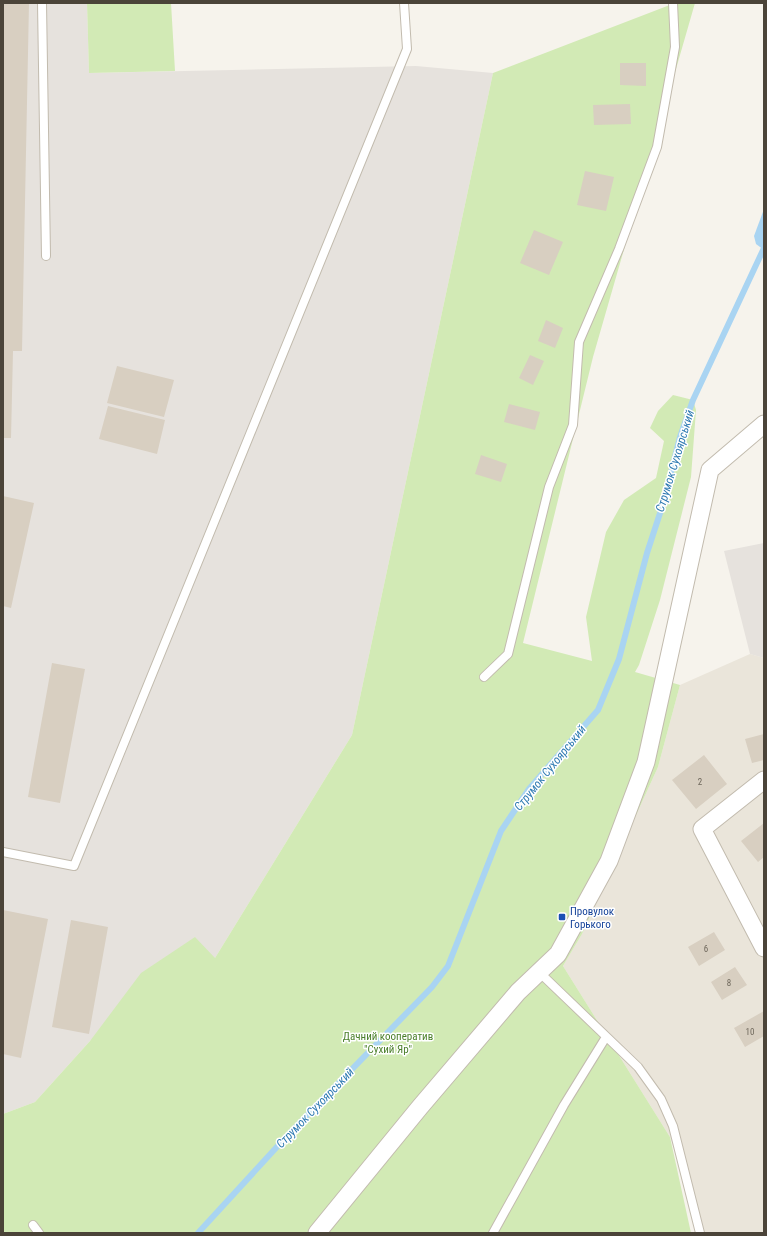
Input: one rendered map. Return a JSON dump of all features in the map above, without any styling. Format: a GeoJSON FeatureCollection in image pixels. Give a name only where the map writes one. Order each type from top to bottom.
{"type":"FeatureCollection","features":[{"type":"Feature","properties":{"kind":"street"},"geometry":{"type":"LineString","coordinates":[[316,1233],[420,1107],[513,998],[558,954],[609,861],[646,762],[710,470],[764,424]]}},
{"type":"Feature","properties":{"kind":"street"},"geometry":{"type":"LineString","coordinates":[[764,780],[702,829],[764,948]]}},
{"type":"Feature","properties":{"kind":"lane"},"geometry":{"type":"LineString","coordinates":[[42,3],[46,256]]}},
{"type":"Feature","properties":{"kind":"lane"},"geometry":{"type":"LineString","coordinates":[[3,852],[74,866],[407,49],[404,3]]}},
{"type":"Feature","properties":{"kind":"lane"},"geometry":{"type":"LineString","coordinates":[[484,677],[508,654],[549,487],[573,425],[579,342],[620,249],[657,147],[675,47],[673,3]]}},
{"type":"Feature","properties":{"kind":"lane"},"geometry":{"type":"LineString","coordinates":[[539,972],[638,1067],[661,1099],[672,1126],[700,1233]]}},
{"type":"Feature","properties":{"kind":"lane"},"geometry":{"type":"LineString","coordinates":[[493,1233],[564,1105],[606,1037]]}},
{"type":"Feature","properties":{"kind":"lane"},"geometry":{"type":"LineString","coordinates":[[33,1225],[39,1233]]}},
{"type":"Feature","properties":{"kind":"shaded area"},"geometry":{"type":"Polygon","coordinates":[[[3,3],[87,3],[89,73],[416,66],[493,73],[352,735],[215,958],[90,1041],[35,1102],[3,1114],[3,3]]]}},
{"type":"Feature","properties":{"kind":"shaded area"},"geometry":{"type":"Polygon","coordinates":[[[764,543],[764,658],[750,654],[724,551],[764,543]]]}},
{"type":"Feature","properties":{"kind":"shaded area"},"geometry":{"type":"Polygon","coordinates":[[[750,654],[764,658],[764,1233],[702,1233],[670,1137],[563,966],[582,934],[658,767],[680,685],[750,654]]]}},
{"type":"Feature","properties":{"kind":"green space"},"geometry":{"type":"Polygon","coordinates":[[[87,3],[171,3],[175,71],[89,73],[87,3]]]}},
{"type":"Feature","properties":{"kind":"green space","name":"Дачний кооператив \"Сухий Яр\""},"geometry":{"type":"Polygon","coordinates":[[[675,3],[695,3],[593,357],[523,643],[592,661],[586,617],[606,532],[624,500],[656,478],[664,441],[650,428],[658,411],[673,395],[693,400],[696,410],[691,477],[660,600],[639,665],[635,672],[680,685],[658,767],[582,934],[563,966],[670,1137],[691,1233],[3,1233],[3,1114],[35,1102],[90,1041],[141,973],[195,937],[215,958],[352,735],[493,73],[675,3]]]}},
{"type":"Feature","properties":{"kind":"water"},"geometry":{"type":"Polygon","coordinates":[[[764,209],[764,250],[756,244],[754,236],[764,209]]]}},
{"type":"Feature","properties":{"kind":"building"},"geometry":{"type":"Polygon","coordinates":[[[3,3],[29,3],[22,351],[13,351],[11,438],[3,438],[3,3]]]}},
{"type":"Feature","properties":{"kind":"building"},"geometry":{"type":"Polygon","coordinates":[[[620,63],[646,63],[646,86],[620,85],[620,63]]]}},
{"type":"Feature","properties":{"kind":"building"},"geometry":{"type":"Polygon","coordinates":[[[630,104],[631,124],[594,125],[593,105],[630,104]]]}},
{"type":"Feature","properties":{"kind":"building"},"geometry":{"type":"Polygon","coordinates":[[[585,171],[614,177],[606,211],[577,205],[585,171]]]}},
{"type":"Feature","properties":{"kind":"building"},"geometry":{"type":"Polygon","coordinates":[[[534,230],[563,242],[549,275],[520,263],[534,230]]]}},
{"type":"Feature","properties":{"kind":"building"},"geometry":{"type":"Polygon","coordinates":[[[546,320],[563,328],[555,348],[538,341],[546,320]]]}},
{"type":"Feature","properties":{"kind":"building"},"geometry":{"type":"Polygon","coordinates":[[[530,355],[544,361],[533,385],[519,378],[530,355]]]}},
{"type":"Feature","properties":{"kind":"building"},"geometry":{"type":"Polygon","coordinates":[[[117,366],[174,380],[164,417],[107,403],[117,366]]]}},
{"type":"Feature","properties":{"kind":"building"},"geometry":{"type":"Polygon","coordinates":[[[509,404],[540,412],[535,430],[504,422],[509,404]]]}},
{"type":"Feature","properties":{"kind":"building"},"geometry":{"type":"Polygon","coordinates":[[[108,406],[165,420],[157,454],[99,439],[108,406]]]}},
{"type":"Feature","properties":{"kind":"building"},"geometry":{"type":"Polygon","coordinates":[[[481,455],[507,464],[501,482],[475,474],[481,455]]]}},
{"type":"Feature","properties":{"kind":"building"},"geometry":{"type":"Polygon","coordinates":[[[3,496],[34,503],[11,608],[3,606],[3,496]]]}},
{"type":"Feature","properties":{"kind":"building"},"geometry":{"type":"Polygon","coordinates":[[[52,663],[85,669],[60,803],[28,797],[52,663]]]}},
{"type":"Feature","properties":{"kind":"building"},"geometry":{"type":"Polygon","coordinates":[[[764,734],[764,760],[752,763],[745,739],[764,734]]]}},
{"type":"Feature","properties":{"kind":"building"},"geometry":{"type":"Polygon","coordinates":[[[704,755],[727,784],[696,809],[672,780],[704,755]]]}},
{"type":"Feature","properties":{"kind":"building"},"geometry":{"type":"Polygon","coordinates":[[[764,823],[764,857],[758,862],[741,841],[764,823]]]}},
{"type":"Feature","properties":{"kind":"building"},"geometry":{"type":"Polygon","coordinates":[[[3,910],[48,919],[21,1058],[3,1054],[3,910]]]}},
{"type":"Feature","properties":{"kind":"building"},"geometry":{"type":"Polygon","coordinates":[[[71,920],[108,927],[89,1034],[52,1027],[71,920]]]}},
{"type":"Feature","properties":{"kind":"building"},"geometry":{"type":"Polygon","coordinates":[[[714,932],[725,950],[699,966],[688,947],[714,932]]]}},
{"type":"Feature","properties":{"kind":"building"},"geometry":{"type":"Polygon","coordinates":[[[735,967],[747,985],[722,1000],[711,982],[735,967]]]}},
{"type":"Feature","properties":{"kind":"building"},"geometry":{"type":"Polygon","coordinates":[[[764,1011],[764,1036],[745,1047],[734,1028],[764,1011]]]}},
{"type":"Feature","properties":{"kind":"waterway","name":"Струмок Сухоярський"},"geometry":{"type":"LineString","coordinates":[[198,1233],[286,1137],[432,987],[448,966],[501,831],[529,789],[598,710],[619,659],[647,553],[663,504],[680,437],[693,400],[764,248]]}},
{"type":"Feature","properties":{"kind":"place","name":"Провулок Горького"},"geometry":{"type":"Point","coordinates":[562,917]}}]}
